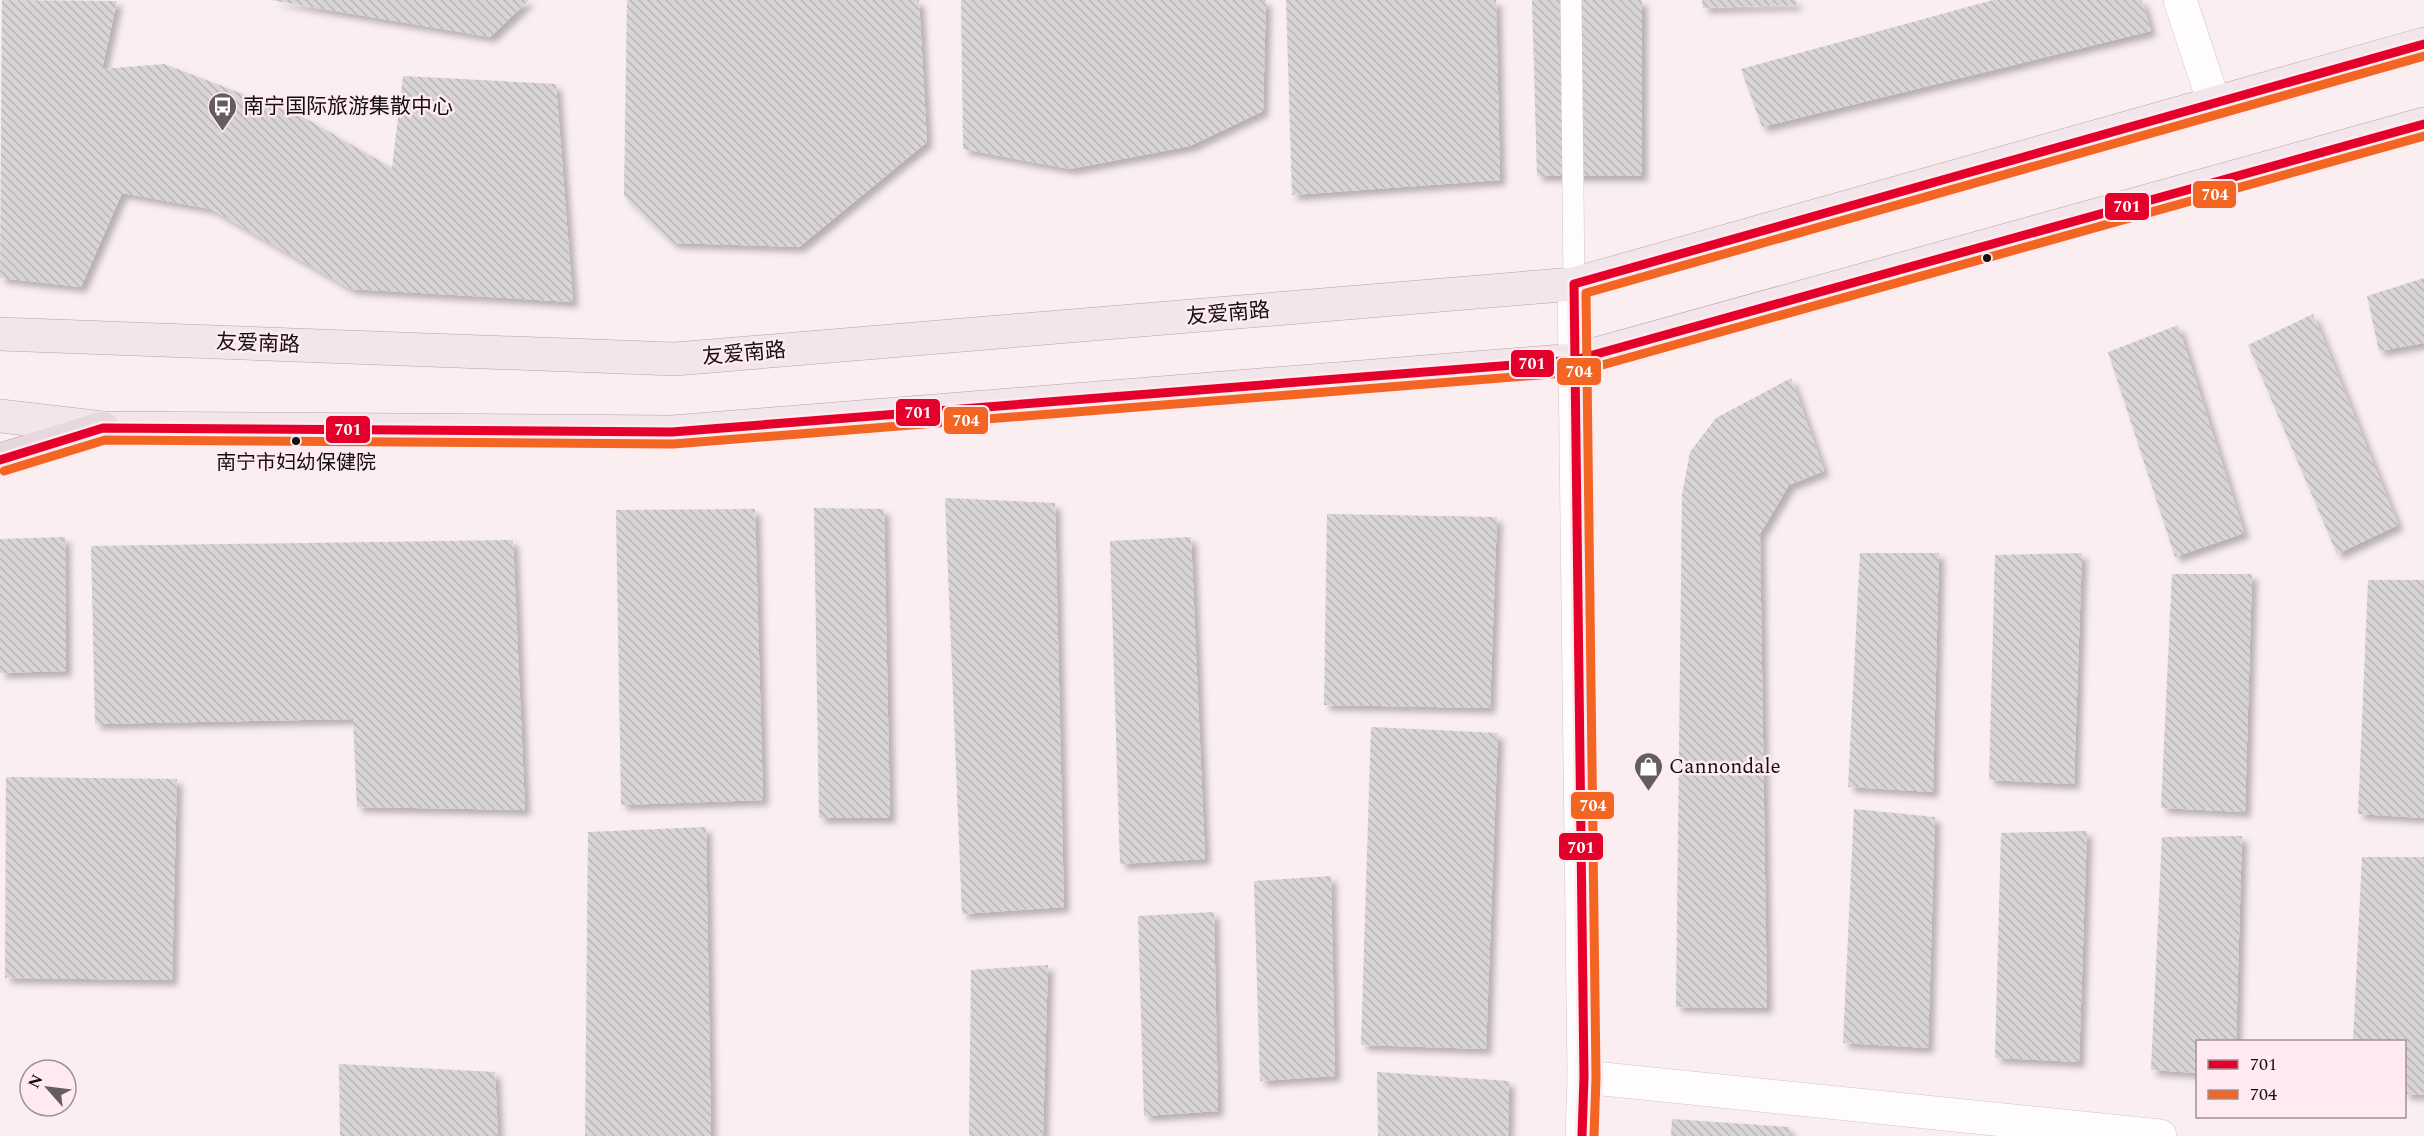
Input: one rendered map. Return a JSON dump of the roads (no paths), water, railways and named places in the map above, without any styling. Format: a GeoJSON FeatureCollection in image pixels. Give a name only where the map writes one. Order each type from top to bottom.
{"type":"FeatureCollection","features":[{"type":"Feature","properties":{"kind":"highway"},"geometry":{"type":"LineString","coordinates":[[0,460],[103,428]]}},
{"type":"Feature","properties":{"kind":"main road","name":"友爱南路"},"geometry":{"type":"LineString","coordinates":[[0,333],[675,359],[1575,284],[2424,44]]}},
{"type":"Feature","properties":{"kind":"main road"},"geometry":{"type":"LineString","coordinates":[[0,416],[103,428],[672,432],[1575,360],[2424,123]]}},
{"type":"Feature","properties":{"kind":"street"},"geometry":{"type":"LineString","coordinates":[[2180,0],[2214,104]]}},
{"type":"Feature","properties":{"kind":"street"},"geometry":{"type":"LineString","coordinates":[[1575,284],[1584,1077],[1582,1136]]}},
{"type":"Feature","properties":{"kind":"street"},"geometry":{"type":"LineString","coordinates":[[1584,1077],[2160,1136]]}},
{"type":"Feature","properties":{"kind":"lane"},"geometry":{"type":"LineString","coordinates":[[1571,0],[1575,284]]}},
{"type":"Feature","properties":{"kind":"place","name":"南宁国际旅游集散中心"},"geometry":{"type":"Point","coordinates":[222,132]}},
{"type":"Feature","properties":{"kind":"place","name":"南宁市妇幼保健院"},"geometry":{"type":"Point","coordinates":[296,441]}},
{"type":"Feature","properties":{"kind":"place","name":"Cannondale"},"geometry":{"type":"Point","coordinates":[1648,792]}}]}
